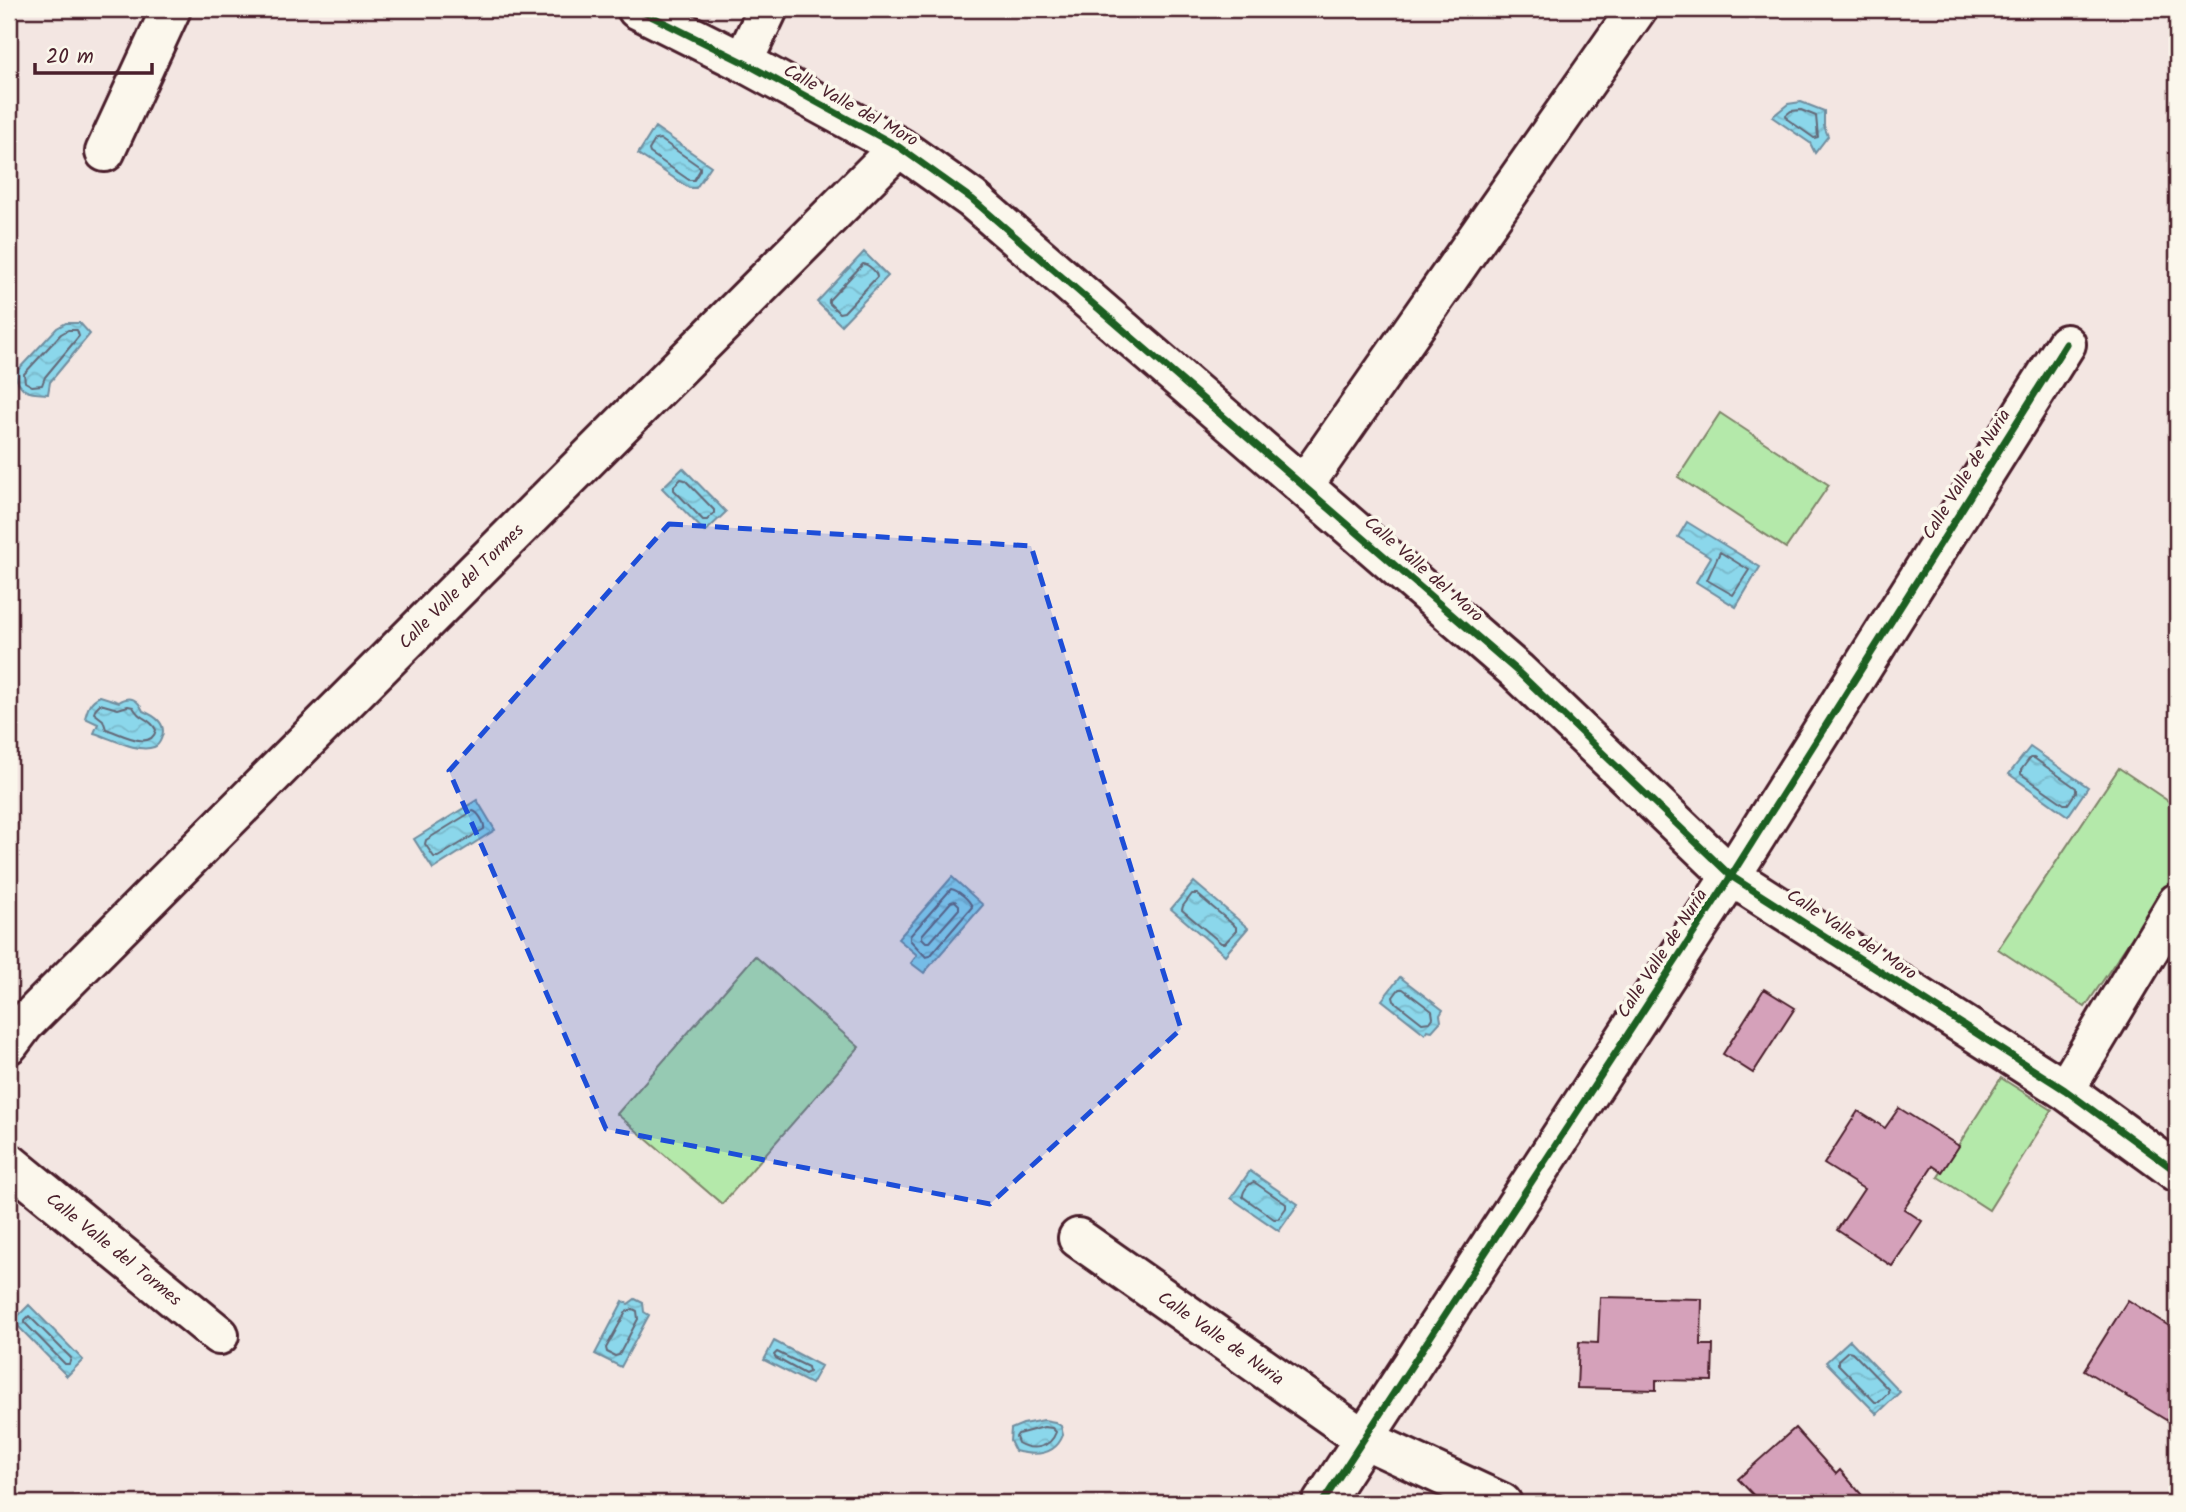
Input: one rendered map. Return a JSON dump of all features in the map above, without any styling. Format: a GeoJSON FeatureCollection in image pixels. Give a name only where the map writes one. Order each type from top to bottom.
{"type":"FeatureCollection","features":[{"type":"Feature","properties":{"kind":"street"},"geometry":{"type":"LineString","coordinates":[[105,152],[171,9]]}},
{"type":"Feature","properties":{"kind":"street","name":"Calle Valle del Moro"},"geometry":{"type":"LineString","coordinates":[[637,9],[743,62],[899,147],[972,199],[1517,671],[1731,876],[2065,1090],[2177,1172]]}},
{"type":"Feature","properties":{"kind":"street"},"geometry":{"type":"LineString","coordinates":[[743,62],[768,9]]}},
{"type":"Feature","properties":{"kind":"street"},"geometry":{"type":"LineString","coordinates":[[1304,485],[1637,9]]}},
{"type":"Feature","properties":{"kind":"street","name":"Calle Valle del Tormes"},"geometry":{"type":"LineString","coordinates":[[14,1027],[899,147]]}},
{"type":"Feature","properties":{"kind":"street","name":"Calle Valle de Nuria"},"geometry":{"type":"LineString","coordinates":[[1322,1503],[1731,876],[2066,344]]}},
{"type":"Feature","properties":{"kind":"street"},"geometry":{"type":"LineString","coordinates":[[2065,1090],[2177,903]]}},
{"type":"Feature","properties":{"kind":"street","name":"Calle Valle del Tormes"},"geometry":{"type":"LineString","coordinates":[[9,1163],[219,1335]]}},
{"type":"Feature","properties":{"kind":"street","name":"Calle Valle de Nuria"},"geometry":{"type":"LineString","coordinates":[[1078,1238],[1364,1439],[1502,1503]]}},
{"type":"Feature","properties":{"kind":"highlighted area"},"geometry":{"type":"Polygon","coordinates":[[[669,524],[1031,546],[1181,1029],[990,1204],[606,1129],[449,771],[669,524]]]}},
{"type":"Feature","properties":{"kind":"green space"},"geometry":{"type":"Polygon","coordinates":[[[1720,413],[1829,485],[1786,548],[1678,477],[1720,413]]]}},
{"type":"Feature","properties":{"kind":"green space"},"geometry":{"type":"Polygon","coordinates":[[[2119,768],[2177,807],[2177,871],[2085,1007],[1998,949],[2119,768]]]}},
{"type":"Feature","properties":{"kind":"green space"},"geometry":{"type":"Polygon","coordinates":[[[755,956],[859,1047],[722,1204],[617,1114],[755,956]]]}},
{"type":"Feature","properties":{"kind":"green space"},"geometry":{"type":"Polygon","coordinates":[[[2001,1078],[2052,1110],[1989,1210],[1938,1177],[2001,1078]]]}},
{"type":"Feature","properties":{"kind":"water"},"geometry":{"type":"Polygon","coordinates":[[[1801,102],[1824,111],[1824,126],[1828,136],[1815,153],[1810,143],[1772,117],[1788,104],[1801,102]]]}},
{"type":"Feature","properties":{"kind":"water"},"geometry":{"type":"Polygon","coordinates":[[[655,127],[711,166],[696,188],[689,188],[638,154],[655,127]]]}},
{"type":"Feature","properties":{"kind":"water"},"geometry":{"type":"Polygon","coordinates":[[[864,252],[888,276],[841,325],[817,302],[864,252]]]}},
{"type":"Feature","properties":{"kind":"water"},"geometry":{"type":"Polygon","coordinates":[[[66,323],[80,323],[90,334],[50,382],[48,394],[23,389],[14,374],[57,328],[66,323]]]}},
{"type":"Feature","properties":{"kind":"water"},"geometry":{"type":"Polygon","coordinates":[[[683,468],[726,512],[705,532],[662,488],[683,468]]]}},
{"type":"Feature","properties":{"kind":"water"},"geometry":{"type":"Polygon","coordinates":[[[1687,522],[1760,567],[1736,607],[1696,582],[1711,557],[1678,537],[1687,522]]]}},
{"type":"Feature","properties":{"kind":"water"},"geometry":{"type":"Polygon","coordinates":[[[100,696],[119,702],[127,699],[136,701],[143,711],[162,725],[163,734],[158,744],[140,748],[94,733],[98,724],[85,718],[90,705],[100,696]]]}},
{"type":"Feature","properties":{"kind":"water"},"geometry":{"type":"Polygon","coordinates":[[[2030,747],[2088,787],[2068,816],[2009,774],[2030,747]]]}},
{"type":"Feature","properties":{"kind":"water"},"geometry":{"type":"Polygon","coordinates":[[[477,800],[495,830],[433,869],[414,839],[477,800]]]}},
{"type":"Feature","properties":{"kind":"water"},"geometry":{"type":"Polygon","coordinates":[[[952,877],[983,905],[924,973],[911,963],[917,955],[898,939],[952,877]]]}},
{"type":"Feature","properties":{"kind":"water"},"geometry":{"type":"Polygon","coordinates":[[[1194,882],[1248,928],[1225,955],[1171,909],[1194,882]]]}},
{"type":"Feature","properties":{"kind":"water"},"geometry":{"type":"Polygon","coordinates":[[[1400,977],[1443,1010],[1441,1021],[1432,1031],[1427,1030],[1425,1034],[1382,1000],[1400,977]]]}},
{"type":"Feature","properties":{"kind":"water"},"geometry":{"type":"Polygon","coordinates":[[[1250,1171],[1298,1204],[1279,1231],[1231,1198],[1250,1171]]]}},
{"type":"Feature","properties":{"kind":"water"},"geometry":{"type":"Polygon","coordinates":[[[635,1299],[643,1303],[644,1312],[649,1315],[621,1367],[595,1354],[623,1301],[628,1304],[635,1299]]]}},
{"type":"Feature","properties":{"kind":"water"},"geometry":{"type":"Polygon","coordinates":[[[29,1305],[83,1360],[67,1376],[13,1321],[29,1305]]]}},
{"type":"Feature","properties":{"kind":"water"},"geometry":{"type":"Polygon","coordinates":[[[1850,1340],[1900,1392],[1877,1414],[1826,1362],[1850,1340]]]}},
{"type":"Feature","properties":{"kind":"water"},"geometry":{"type":"Polygon","coordinates":[[[774,1341],[821,1366],[811,1384],[764,1360],[774,1341]]]}},
{"type":"Feature","properties":{"kind":"water"},"geometry":{"type":"Polygon","coordinates":[[[1044,1420],[1061,1426],[1063,1435],[1055,1447],[1036,1454],[1015,1451],[1010,1441],[1011,1429],[1044,1420]]]}},
{"type":"Feature","properties":{"kind":"building"},"geometry":{"type":"Polygon","coordinates":[[[1764,989],[1795,1008],[1753,1073],[1723,1054],[1764,989]]]}},
{"type":"Feature","properties":{"kind":"building"},"geometry":{"type":"Polygon","coordinates":[[[1899,1108],[1959,1146],[1942,1172],[1933,1166],[1904,1209],[1922,1221],[1892,1266],[1837,1230],[1864,1189],[1824,1164],[1858,1111],[1885,1128],[1899,1108]]]}},
{"type":"Feature","properties":{"kind":"building"},"geometry":{"type":"Polygon","coordinates":[[[1600,1297],[1702,1299],[1701,1345],[1713,1345],[1712,1381],[1656,1380],[1656,1390],[1577,1388],[1579,1342],[1598,1343],[1600,1297]]]}},
{"type":"Feature","properties":{"kind":"building"},"geometry":{"type":"Polygon","coordinates":[[[2128,1300],[2177,1331],[2176,1426],[2084,1370],[2128,1300]]]}},
{"type":"Feature","properties":{"kind":"building"},"geometry":{"type":"Polygon","coordinates":[[[1795,1428],[1836,1474],[1840,1470],[1868,1502],[1761,1503],[1738,1479],[1795,1428]]]}},
{"type":"Feature","properties":{"kind":"cycle path"},"geometry":{"type":"LineString","coordinates":[[637,9],[743,62],[899,147],[972,199],[1517,671],[1731,876],[2065,1090],[2177,1172]]}},
{"type":"Feature","properties":{"kind":"cycle path"},"geometry":{"type":"LineString","coordinates":[[1322,1503],[1731,876],[2066,344]]}}]}
